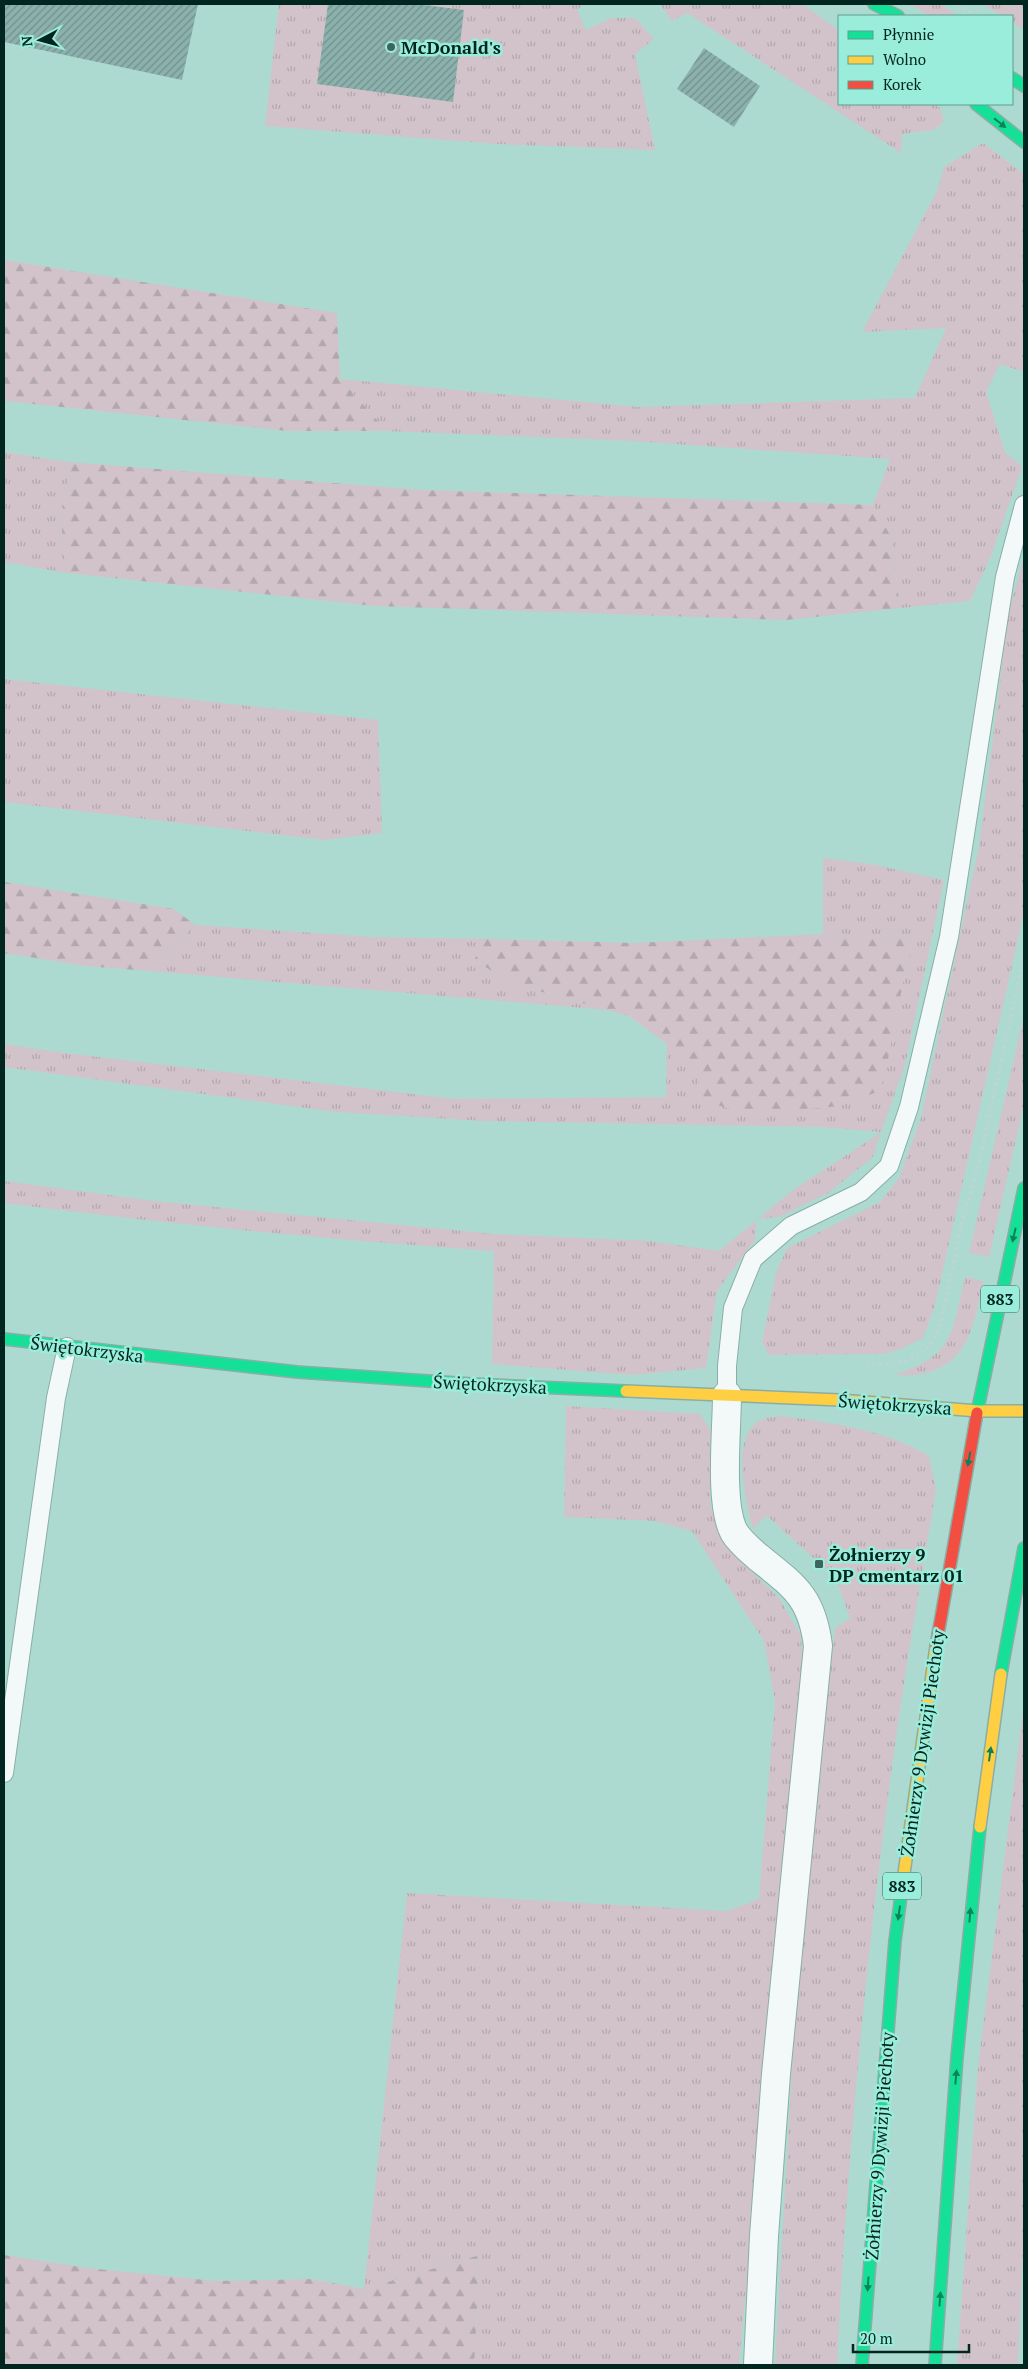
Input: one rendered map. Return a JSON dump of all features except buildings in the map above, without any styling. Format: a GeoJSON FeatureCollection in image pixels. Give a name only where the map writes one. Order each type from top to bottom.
{"type":"FeatureCollection","features":[{"type":"Feature","properties":{"kind":"main road"},"geometry":{"type":"LineString","coordinates":[[875,4],[885,15]]}},
{"type":"Feature","properties":{"kind":"main road"},"geometry":{"type":"LineString","coordinates":[[875,4],[896,15]]}},
{"type":"Feature","properties":{"kind":"main road"},"geometry":{"type":"LineString","coordinates":[[1013,79],[1024,86]]}},
{"type":"Feature","properties":{"kind":"main road"},"geometry":{"type":"LineString","coordinates":[[977,105],[1024,142]]}},
{"type":"Feature","properties":{"kind":"main road","name":"Żołnierzy 9 Dywizji Piechoty"},"geometry":{"type":"LineString","coordinates":[[862,2365],[895,1941],[934,1654],[987,1359],[1024,1188]]}},
{"type":"Feature","properties":{"kind":"main road","name":"Świętokrzyska"},"geometry":{"type":"LineString","coordinates":[[4,1339],[297,1372],[472,1384],[840,1400],[978,1411],[1024,1411]]}},
{"type":"Feature","properties":{"kind":"main road"},"geometry":{"type":"LineString","coordinates":[[935,2365],[972,1885],[1006,1639],[1024,1548]]}},
{"type":"Feature","properties":{"kind":"street"},"geometry":{"type":"LineString","coordinates":[[727,1395],[726,1490],[728,1513],[734,1532],[747,1548],[792,1585],[804,1600],[815,1622],[818,1646],[776,2074],[764,2236],[758,2365]]}},
{"type":"Feature","properties":{"kind":"lane"},"geometry":{"type":"LineString","coordinates":[[727,1395],[727,1366],[733,1308],[753,1259],[791,1226],[862,1192],[889,1166],[909,1107],[949,937],[1005,577],[1024,505]]}},
{"type":"Feature","properties":{"kind":"lane"},"geometry":{"type":"LineString","coordinates":[[4,1773],[56,1398],[67,1347]]}},
{"type":"Feature","properties":{"kind":"path"},"geometry":{"type":"LineString","coordinates":[[958,4],[974,15]]}},
{"type":"Feature","properties":{"kind":"path"},"geometry":{"type":"LineString","coordinates":[[859,1365],[904,1362],[926,1351],[940,1327],[962,1222],[979,1164],[1024,955]]}},
{"type":"Feature","properties":{"kind":"green space"},"geometry":{"type":"Polygon","coordinates":[[[279,4],[584,4],[577,10],[586,30],[611,18],[635,18],[654,39],[635,54],[655,150],[497,144],[265,126],[279,4]]]}},
{"type":"Feature","properties":{"kind":"green space"},"geometry":{"type":"Polygon","coordinates":[[[660,4],[803,4],[838,30],[838,105],[936,105],[940,108],[944,122],[933,130],[902,134],[901,153],[687,13],[672,21],[660,4]]]}},
{"type":"Feature","properties":{"kind":"green space"},"geometry":{"type":"Polygon","coordinates":[[[910,4],[940,4],[957,15],[927,15],[910,4]]]}},
{"type":"Feature","properties":{"kind":"green space"},"geometry":{"type":"Polygon","coordinates":[[[982,4],[1024,4],[1024,30],[1013,23],[1013,15],[1000,15],[982,4]]]}},
{"type":"Feature","properties":{"kind":"green space"},"geometry":{"type":"Polygon","coordinates":[[[983,143],[1024,174],[1024,372],[1000,364],[986,392],[1005,452],[1022,467],[991,556],[970,601],[900,608],[891,537],[873,505],[890,459],[633,441],[387,431],[340,379],[638,407],[915,398],[946,328],[862,332],[938,189],[944,167],[983,143]]]}},
{"type":"Feature","properties":{"kind":"green space"},"geometry":{"type":"Polygon","coordinates":[[[4,260],[337,313],[340,379],[387,431],[288,431],[4,401],[4,260]]]}},
{"type":"Feature","properties":{"kind":"green space"},"geometry":{"type":"Polygon","coordinates":[[[4,452],[69,462],[62,529],[67,573],[4,562],[4,452]]]}},
{"type":"Feature","properties":{"kind":"green space"},"geometry":{"type":"Polygon","coordinates":[[[69,462],[423,490],[873,505],[891,537],[900,608],[786,620],[374,606],[67,573],[62,529],[69,462]]]}},
{"type":"Feature","properties":{"kind":"green space"},"geometry":{"type":"Polygon","coordinates":[[[1024,556],[1024,913],[935,1305],[923,1338],[899,1350],[883,1354],[769,1355],[762,1342],[776,1273],[787,1248],[880,1202],[899,1178],[921,1118],[979,846],[1009,612],[1024,556]]]}},
{"type":"Feature","properties":{"kind":"green space"},"geometry":{"type":"Polygon","coordinates":[[[4,679],[378,720],[382,833],[324,840],[4,802],[4,679]]]}},
{"type":"Feature","properties":{"kind":"green space"},"geometry":{"type":"Polygon","coordinates":[[[823,858],[871,864],[944,880],[905,1065],[881,1132],[819,1127],[484,1121],[336,1112],[4,1067],[4,1044],[64,1053],[455,1099],[666,1097],[667,1043],[696,1065],[903,983],[915,936],[823,934],[823,858]]]}},
{"type":"Feature","properties":{"kind":"green space"},"geometry":{"type":"Polygon","coordinates":[[[4,882],[174,909],[195,925],[149,971],[86,966],[4,953],[4,882]]]}},
{"type":"Feature","properties":{"kind":"green space"},"geometry":{"type":"Polygon","coordinates":[[[195,925],[374,937],[487,939],[474,960],[513,984],[607,1010],[149,971],[195,925]]]}},
{"type":"Feature","properties":{"kind":"green space"},"geometry":{"type":"Polygon","coordinates":[[[823,934],[915,936],[903,983],[882,1090],[840,1106],[747,1114],[701,1100],[696,1065],[629,1016],[513,984],[474,960],[487,939],[634,943],[823,934]]]}},
{"type":"Feature","properties":{"kind":"green space"},"geometry":{"type":"Polygon","coordinates":[[[1024,1016],[1024,1104],[989,1257],[969,1253],[1024,1016]]]}},
{"type":"Feature","properties":{"kind":"green space"},"geometry":{"type":"Polygon","coordinates":[[[881,1133],[872,1158],[828,1193],[779,1217],[758,1219],[793,1190],[881,1133]]]}},
{"type":"Feature","properties":{"kind":"green space"},"geometry":{"type":"Polygon","coordinates":[[[4,1181],[154,1201],[494,1234],[650,1241],[719,1251],[756,1221],[755,1240],[717,1291],[706,1368],[631,1375],[492,1364],[494,1251],[249,1231],[4,1203],[4,1181]]]}},
{"type":"Feature","properties":{"kind":"green space"},"geometry":{"type":"Polygon","coordinates":[[[965,1277],[983,1281],[973,1325],[960,1351],[950,1361],[937,1369],[918,1375],[894,1375],[929,1359],[948,1340],[957,1313],[965,1277]]]}},
{"type":"Feature","properties":{"kind":"green space"},"geometry":{"type":"Polygon","coordinates":[[[566,1406],[700,1414],[710,1429],[710,1506],[737,1558],[779,1598],[801,1636],[803,1681],[739,2365],[474,2365],[480,2255],[364,2289],[407,1893],[727,1911],[759,1899],[775,1701],[764,1641],[692,1531],[655,1521],[564,1517],[566,1406]]]}},
{"type":"Feature","properties":{"kind":"green space"},"geometry":{"type":"Polygon","coordinates":[[[783,1416],[858,1429],[894,1439],[912,1447],[929,1456],[936,1489],[899,1719],[866,1981],[846,2211],[837,2365],[775,2365],[795,2017],[835,1628],[850,1618],[839,1587],[829,1572],[767,1516],[752,1529],[742,1473],[744,1444],[749,1431],[757,1422],[766,1418],[783,1416]]]}},
{"type":"Feature","properties":{"kind":"green space"},"geometry":{"type":"Polygon","coordinates":[[[1024,1704],[1024,2232],[1018,2365],[957,2365],[978,2066],[1024,1704]]]}},
{"type":"Feature","properties":{"kind":"green space"},"geometry":{"type":"Polygon","coordinates":[[[4,2255],[87,2268],[216,2281],[312,2279],[364,2289],[480,2255],[474,2365],[4,2365],[4,2255]]]}},
{"type":"Feature","properties":{"kind":"traffic: fast"},"geometry":{"type":"LineString","coordinates":[[874,4],[896,15]]}},
{"type":"Feature","properties":{"kind":"traffic: fast"},"geometry":{"type":"LineString","coordinates":[[1013,79],[1024,86]]}},
{"type":"Feature","properties":{"kind":"traffic: fast"},"geometry":{"type":"LineString","coordinates":[[977,105],[1024,142]]}},
{"type":"Feature","properties":{"kind":"traffic: fast"},"geometry":{"type":"LineString","coordinates":[[977,1413],[1024,1188]]}},
{"type":"Feature","properties":{"kind":"traffic: fast"},"geometry":{"type":"LineString","coordinates":[[4,1339],[297,1372],[472,1384],[626,1391]]}},
{"type":"Feature","properties":{"kind":"traffic: fast"},"geometry":{"type":"LineString","coordinates":[[1001,1674],[1024,1548]]}},
{"type":"Feature","properties":{"kind":"traffic: fast"},"geometry":{"type":"LineString","coordinates":[[935,2365],[957,2057],[980,1827]]}},
{"type":"Feature","properties":{"kind":"traffic: fast"},"geometry":{"type":"LineString","coordinates":[[862,2365],[895,1941],[902,1888]]}},
{"type":"Feature","properties":{"kind":"traffic: slow"},"geometry":{"type":"LineString","coordinates":[[626,1391],[840,1400],[978,1411],[1024,1411]]}},
{"type":"Feature","properties":{"kind":"traffic: slow"},"geometry":{"type":"LineString","coordinates":[[902,1888],[936,1646]]}},
{"type":"Feature","properties":{"kind":"traffic: slow"},"geometry":{"type":"LineString","coordinates":[[980,1827],[1001,1674]]}},
{"type":"Feature","properties":{"kind":"traffic: jam"},"geometry":{"type":"LineString","coordinates":[[936,1646],[977,1413]]}},
{"type":"Feature","properties":{"kind":"place","name":"McDonald's"},"geometry":{"type":"Point","coordinates":[391,47]}},
{"type":"Feature","properties":{"kind":"place","name":"Żołnierzy 9 DP cmentarz 01"},"geometry":{"type":"Point","coordinates":[819,1564]}}]}
